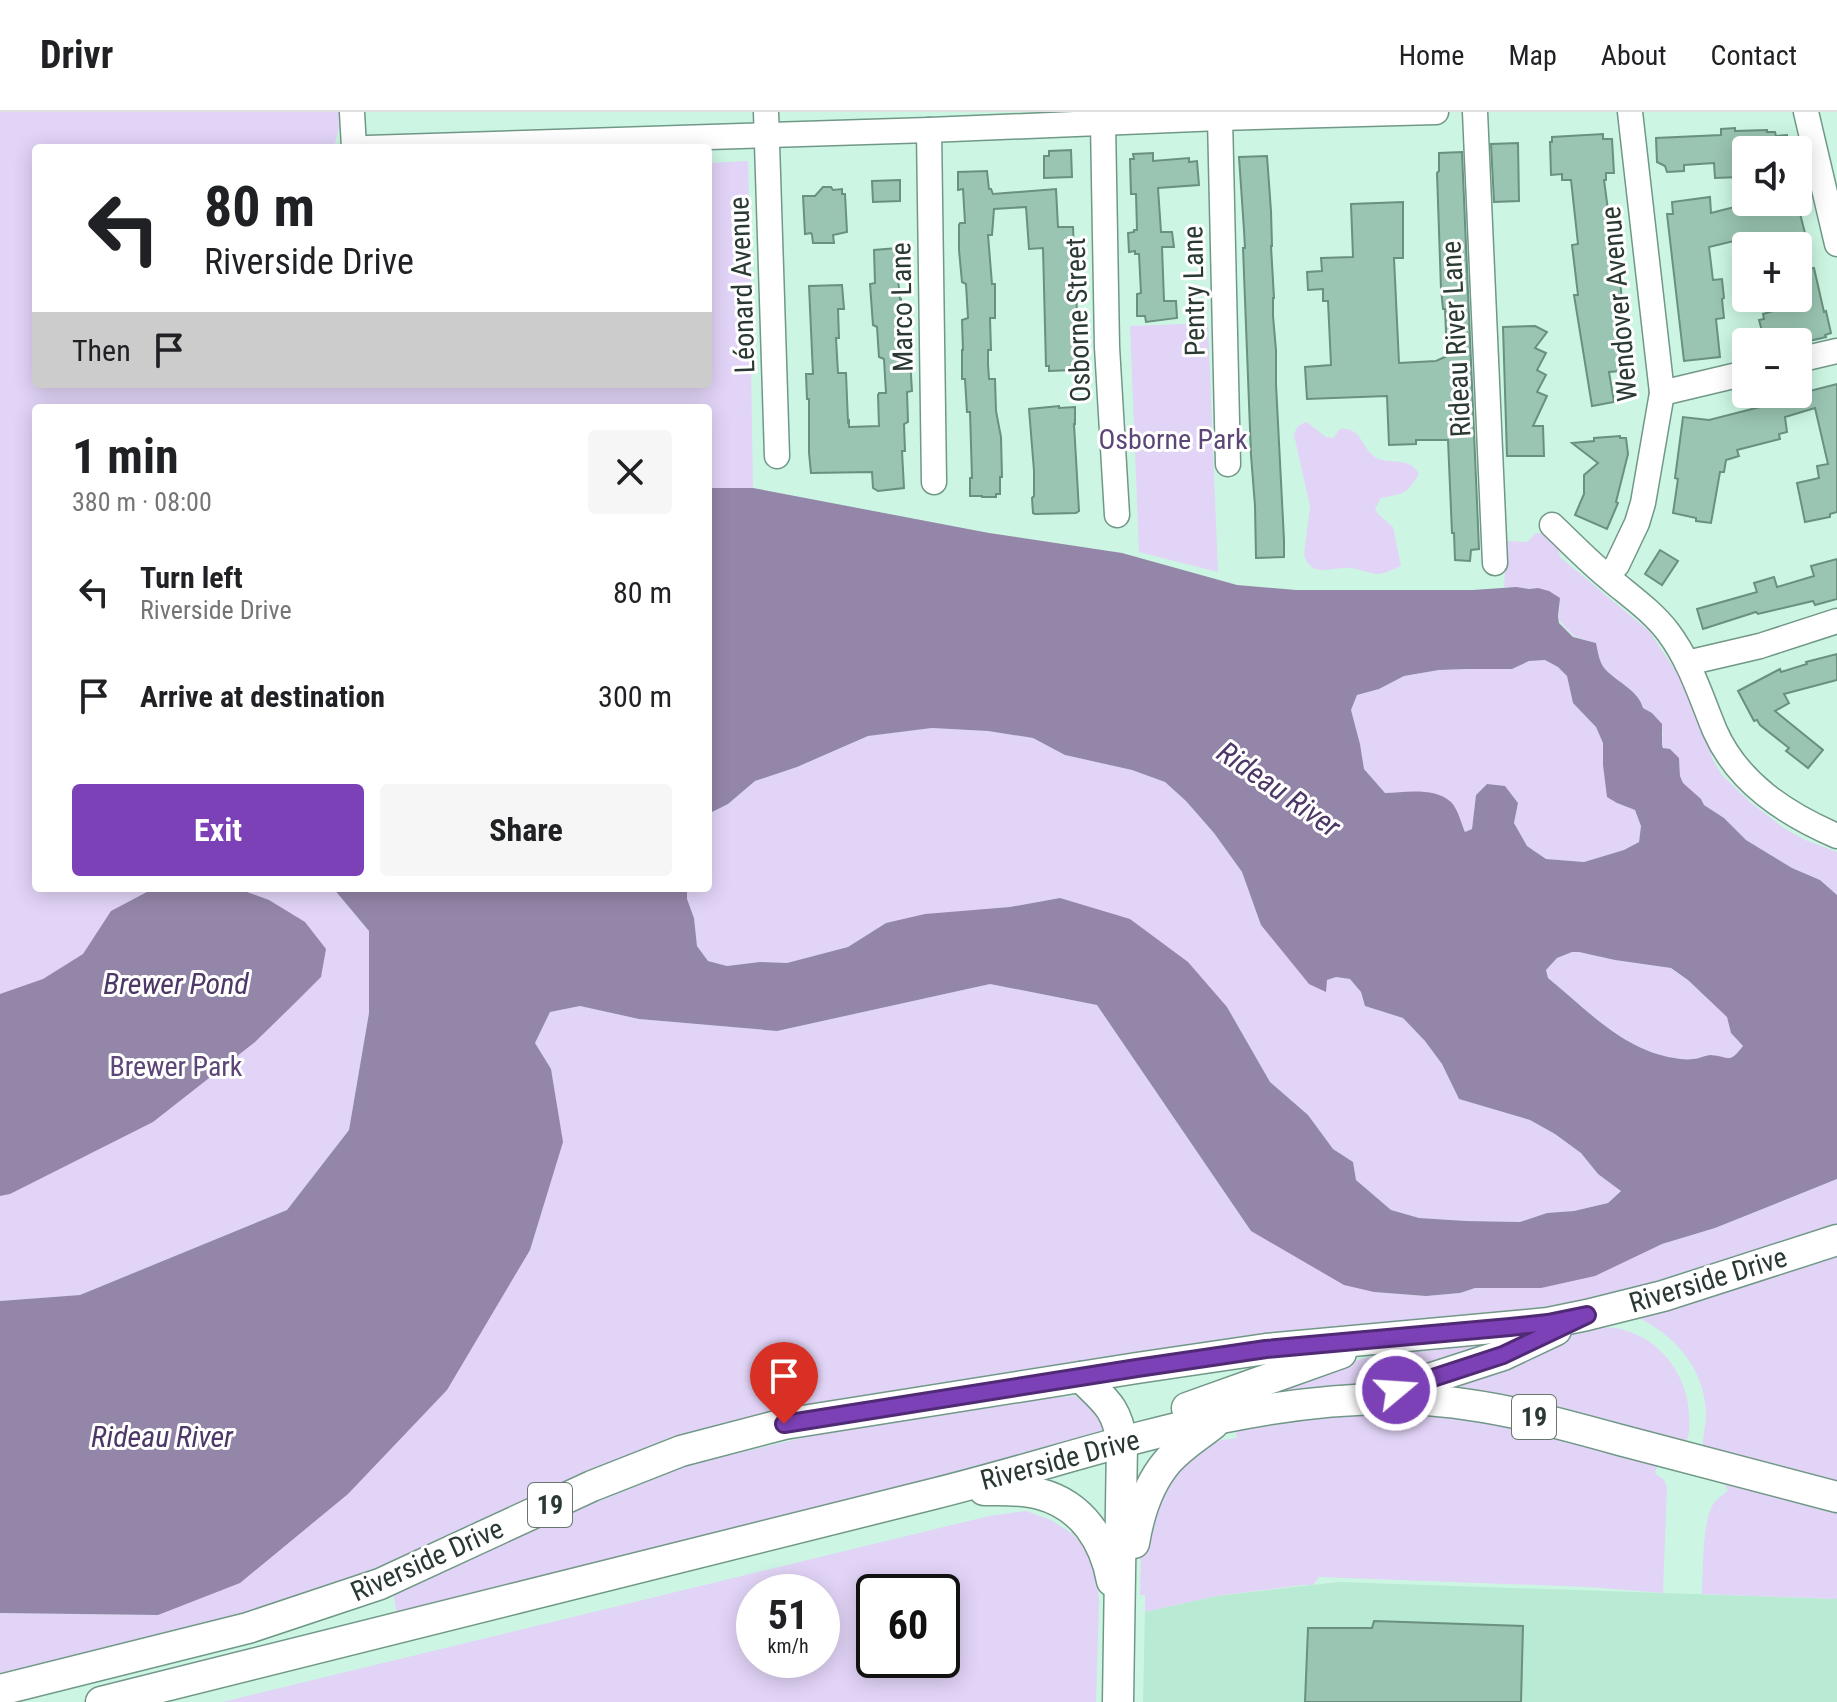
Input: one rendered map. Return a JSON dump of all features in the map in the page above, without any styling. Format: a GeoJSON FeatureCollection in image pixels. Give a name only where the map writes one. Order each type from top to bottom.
{"type":"FeatureCollection","features":[{"type":"Feature","properties":{"kind":"main road","name":"Riverside Drive"},"geometry":{"type":"LineString","coordinates":[[0,1690],[248,1628],[380,1584],[592,1486],[681,1451],[784,1424],[1266,1349],[1548,1323],[1663,1296],[1837,1240]]}},
{"type":"Feature","properties":{"kind":"main road"},"geometry":{"type":"LineString","coordinates":[[1370,1398],[1503,1355],[1587,1315]]}},
{"type":"Feature","properties":{"kind":"main road"},"geometry":{"type":"LineString","coordinates":[[1122,1443],[1133,1425],[1142,1420],[1204,1403],[1377,1340]]}},
{"type":"Feature","properties":{"kind":"main road"},"geometry":{"type":"LineString","coordinates":[[1081,1377],[1117,1417],[1122,1443],[1118,1702]]}},
{"type":"Feature","properties":{"kind":"main road","name":"Riverside Drive"},"geometry":{"type":"LineString","coordinates":[[101,1702],[950,1490],[1122,1443],[1223,1418],[1298,1404],[1370,1398],[1492,1407],[1837,1497]]}},
{"type":"Feature","properties":{"kind":"main road"},"geometry":{"type":"LineString","coordinates":[[1119,1628],[1138,1523],[1152,1484],[1168,1461],[1223,1418]]}},
{"type":"Feature","properties":{"kind":"main road"},"geometry":{"type":"LineString","coordinates":[[950,1490],[1006,1490],[1039,1494],[1059,1502],[1086,1521],[1097,1536],[1110,1569],[1119,1628]]}},
{"type":"Feature","properties":{"kind":"street"},"geometry":{"type":"LineString","coordinates":[[352,112],[354,144]]}},
{"type":"Feature","properties":{"kind":"street"},"geometry":{"type":"LineString","coordinates":[[431,144],[767,123],[929,130],[1436,112]]}},
{"type":"Feature","properties":{"kind":"street","name":"Rideau River Lane"},"geometry":{"type":"LineString","coordinates":[[1475,112],[1495,563]]}},
{"type":"Feature","properties":{"kind":"street","name":"Wendover Avenue"},"geometry":{"type":"LineString","coordinates":[[1607,576],[1617,565],[1637,523],[1646,489],[1662,393],[1630,112]]}},
{"type":"Feature","properties":{"kind":"street"},"geometry":{"type":"LineString","coordinates":[[1806,112],[1837,244]]}},
{"type":"Feature","properties":{"kind":"street","name":"Pentry Lane"},"geometry":{"type":"LineString","coordinates":[[1220,118],[1228,464]]}},
{"type":"Feature","properties":{"kind":"street","name":"Léonard Avenue"},"geometry":{"type":"LineString","coordinates":[[767,123],[777,456]]}},
{"type":"Feature","properties":{"kind":"street","name":"Osborne Street"},"geometry":{"type":"LineString","coordinates":[[1103,123],[1107,347],[1117,515]]}},
{"type":"Feature","properties":{"kind":"street","name":"Marco Lane"},"geometry":{"type":"LineString","coordinates":[[929,130],[934,482]]}},
{"type":"Feature","properties":{"kind":"street"},"geometry":{"type":"LineString","coordinates":[[1812,357],[1837,351]]}},
{"type":"Feature","properties":{"kind":"street"},"geometry":{"type":"LineString","coordinates":[[1662,393],[1732,376]]}},
{"type":"Feature","properties":{"kind":"street"},"geometry":{"type":"LineString","coordinates":[[1552,525],[1669,633],[1687,663],[1717,735],[1735,765],[1778,804],[1837,836]]}},
{"type":"Feature","properties":{"kind":"street"},"geometry":{"type":"LineString","coordinates":[[1687,663],[1760,646],[1837,621]]}},
{"type":"Feature","properties":{"kind":"shaded area"},"geometry":{"type":"Polygon","coordinates":[[[1339,1582],[1837,1599],[1837,1702],[1143,1702],[1145,1612],[1216,1596],[1339,1582]]]}},
{"type":"Feature","properties":{"kind":"green space","name":"Brewer Park"},"geometry":{"type":"Polygon","coordinates":[[[0,112],[340,112],[335,144],[32,144],[32,388],[712,388],[712,163],[748,161],[753,488],[712,488],[712,404],[32,404],[32,892],[336,892],[369,931],[369,1013],[349,1130],[287,1210],[80,1295],[0,1301],[0,112]]]}},
{"type":"Feature","properties":{"kind":"green space","name":"Osborne Park"},"geometry":{"type":"Polygon","coordinates":[[[1208,323],[1218,572],[1139,552],[1130,326],[1208,323]]]}},
{"type":"Feature","properties":{"kind":"green space"},"geometry":{"type":"Polygon","coordinates":[[[1307,422],[1326,437],[1333,438],[1340,429],[1348,429],[1358,436],[1373,456],[1406,463],[1419,474],[1408,490],[1381,498],[1375,509],[1393,527],[1401,566],[1375,574],[1347,568],[1320,570],[1307,562],[1304,555],[1310,506],[1294,435],[1298,426],[1307,422]]]}},
{"type":"Feature","properties":{"kind":"green space"},"geometry":{"type":"Polygon","coordinates":[[[1536,533],[1550,534],[1557,539],[1560,557],[1649,631],[1676,671],[1722,775],[1784,828],[1837,852],[1837,895],[1820,880],[1792,868],[1746,840],[1724,818],[1704,805],[1683,784],[1680,764],[1662,745],[1663,732],[1652,713],[1643,708],[1632,692],[1605,669],[1596,643],[1571,633],[1559,620],[1560,607],[1538,588],[1504,587],[1507,541],[1527,542],[1536,533]]]}},
{"type":"Feature","properties":{"kind":"green space"},"geometry":{"type":"Polygon","coordinates":[[[1545,660],[1567,676],[1573,703],[1596,727],[1603,743],[1603,765],[1617,803],[1635,810],[1641,826],[1639,842],[1584,862],[1546,859],[1527,846],[1514,823],[1518,803],[1505,787],[1487,784],[1476,795],[1472,829],[1465,832],[1451,802],[1415,792],[1385,793],[1364,769],[1351,710],[1357,695],[1379,689],[1404,676],[1440,670],[1512,669],[1529,661],[1545,660]]]}},
{"type":"Feature","properties":{"kind":"green space"},"geometry":{"type":"Polygon","coordinates":[[[932,728],[988,731],[1033,738],[1065,755],[1132,770],[1165,782],[1214,833],[1242,872],[1261,925],[1326,991],[1326,980],[1336,977],[1350,979],[1361,992],[1365,1006],[1403,1018],[1425,1041],[1442,1064],[1459,1099],[1530,1120],[1555,1134],[1581,1153],[1598,1174],[1621,1190],[1608,1203],[1547,1213],[1520,1222],[1419,1218],[1391,1210],[1356,1180],[1353,1162],[1333,1149],[1308,1115],[1270,1082],[1227,1007],[1060,898],[886,923],[848,947],[787,963],[727,966],[708,961],[697,946],[687,892],[712,892],[712,812],[728,804],[755,781],[797,767],[868,736],[932,728]]]}},
{"type":"Feature","properties":{"kind":"green space"},"geometry":{"type":"Polygon","coordinates":[[[1572,952],[1670,968],[1688,980],[1728,1017],[1731,1033],[1743,1046],[1732,1057],[1712,1055],[1693,1059],[1653,1053],[1633,1044],[1548,978],[1546,970],[1557,958],[1572,952]]]}},
{"type":"Feature","properties":{"kind":"green space"},"geometry":{"type":"Polygon","coordinates":[[[990,984],[1097,1005],[1251,1231],[1374,1292],[1426,1296],[1460,1293],[1475,1288],[1541,1288],[1715,1228],[1837,1179],[1837,1227],[1584,1306],[784,1424],[380,1584],[0,1682],[0,1613],[157,1615],[530,1250],[562,1142],[551,1069],[535,1043],[550,1012],[580,1006],[639,1019],[777,1031],[990,984]]]}},
{"type":"Feature","properties":{"kind":"green space"},"geometry":{"type":"Polygon","coordinates":[[[1837,1251],[1837,1487],[1703,1451],[1706,1412],[1694,1368],[1676,1344],[1639,1318],[1639,1313],[1837,1251]]]}},
{"type":"Feature","properties":{"kind":"green space"},"geometry":{"type":"Polygon","coordinates":[[[1599,1327],[1618,1328],[1637,1335],[1670,1361],[1687,1399],[1689,1425],[1685,1444],[1520,1404],[1250,1401],[1349,1362],[1387,1353],[1599,1327]]]}},
{"type":"Feature","properties":{"kind":"green space"},"geometry":{"type":"Polygon","coordinates":[[[1075,1396],[1099,1411],[1109,1427],[1102,1436],[397,1615],[393,1592],[539,1525],[689,1465],[814,1435],[1075,1396]]]}},
{"type":"Feature","properties":{"kind":"green space"},"geometry":{"type":"Polygon","coordinates":[[[1420,1412],[1537,1431],[1658,1464],[1655,1473],[1667,1487],[1663,1593],[1590,1587],[1319,1577],[1313,1585],[1216,1596],[1145,1612],[1145,1595],[1140,1595],[1141,1541],[1169,1483],[1207,1447],[1221,1440],[1237,1438],[1235,1429],[1281,1418],[1420,1412]]]}},
{"type":"Feature","properties":{"kind":"green space"},"geometry":{"type":"Polygon","coordinates":[[[1733,1484],[1837,1510],[1837,1599],[1702,1594],[1707,1521],[1716,1501],[1728,1490],[1725,1486],[1733,1484]]]}},
{"type":"Feature","properties":{"kind":"green space"},"geometry":{"type":"Polygon","coordinates":[[[1026,1511],[1051,1520],[1073,1534],[1088,1553],[1097,1575],[1096,1702],[222,1702],[736,1577],[736,1678],[840,1678],[840,1574],[750,1574],[989,1516],[1026,1511]]]}},
{"type":"Feature","properties":{"kind":"water","name":"Rideau River"},"geometry":{"type":"Polygon","coordinates":[[[712,488],[753,488],[989,533],[1122,553],[1237,585],[1296,590],[1473,590],[1516,587],[1549,591],[1560,598],[1559,623],[1573,637],[1596,643],[1605,669],[1662,724],[1663,748],[1670,749],[1679,758],[1683,783],[1746,840],[1792,868],[1820,880],[1837,895],[1837,1179],[1715,1228],[1662,1244],[1595,1276],[1541,1288],[1475,1288],[1460,1293],[1426,1296],[1374,1292],[1344,1285],[1251,1231],[1097,1005],[990,984],[777,1031],[639,1019],[580,1006],[550,1012],[535,1043],[551,1069],[563,1142],[530,1250],[447,1390],[348,1494],[240,1583],[158,1615],[0,1613],[0,1301],[80,1295],[287,1210],[349,1130],[369,1013],[369,931],[336,892],[687,892],[697,946],[708,961],[727,966],[787,963],[848,947],[886,923],[925,914],[1010,907],[1060,898],[1130,919],[1188,962],[1227,1007],[1270,1082],[1308,1115],[1333,1149],[1353,1162],[1356,1180],[1391,1210],[1419,1218],[1520,1222],[1547,1213],[1608,1203],[1621,1191],[1598,1174],[1581,1153],[1555,1134],[1530,1120],[1459,1099],[1442,1064],[1425,1041],[1403,1018],[1365,1006],[1361,992],[1350,979],[1336,977],[1327,980],[1326,992],[1309,984],[1261,925],[1242,872],[1214,833],[1165,782],[1132,770],[1065,755],[1033,738],[988,731],[932,728],[868,736],[797,767],[755,781],[728,804],[712,812],[712,488]],[[1545,660],[1529,661],[1512,669],[1439,670],[1404,676],[1379,689],[1357,695],[1351,710],[1364,769],[1385,793],[1420,792],[1444,797],[1456,808],[1465,832],[1472,829],[1476,795],[1487,784],[1505,786],[1518,803],[1514,823],[1527,846],[1546,859],[1584,862],[1624,850],[1639,842],[1641,826],[1635,810],[1607,797],[1603,743],[1596,727],[1573,703],[1567,676],[1545,660]],[[1579,952],[1557,958],[1546,970],[1548,978],[1622,1037],[1656,1054],[1674,1058],[1695,1059],[1711,1055],[1729,1058],[1743,1046],[1731,1033],[1727,1017],[1671,968],[1579,952]]]}},
{"type":"Feature","properties":{"kind":"water","name":"Brewer Pond"},"geometry":{"type":"Polygon","coordinates":[[[147,892],[247,892],[269,900],[305,922],[326,949],[321,977],[255,1042],[153,1122],[10,1194],[0,1196],[0,994],[43,979],[83,954],[111,911],[147,892]]]}},
{"type":"Feature","properties":{"kind":"building"},"geometry":{"type":"Polygon","coordinates":[[[1721,129],[1767,130],[1775,132],[1776,136],[1732,136],[1732,177],[1715,178],[1714,163],[1684,165],[1684,171],[1667,172],[1665,166],[1657,162],[1656,138],[1721,135],[1721,129]]]}},
{"type":"Feature","properties":{"kind":"building"},"geometry":{"type":"Polygon","coordinates":[[[1603,134],[1603,139],[1612,139],[1614,173],[1606,173],[1604,180],[1608,210],[1612,210],[1623,308],[1625,368],[1609,372],[1614,402],[1592,406],[1574,295],[1578,295],[1572,245],[1578,244],[1571,180],[1562,180],[1562,174],[1551,175],[1550,142],[1552,137],[1603,134]]]}},
{"type":"Feature","properties":{"kind":"building"},"geometry":{"type":"Polygon","coordinates":[[[1518,143],[1519,201],[1494,202],[1491,144],[1518,143]]]}},
{"type":"Feature","properties":{"kind":"building"},"geometry":{"type":"Polygon","coordinates":[[[1071,150],[1072,177],[1044,178],[1044,156],[1049,156],[1049,151],[1071,150]]]}},
{"type":"Feature","properties":{"kind":"building"},"geometry":{"type":"Polygon","coordinates":[[[1462,152],[1479,549],[1471,550],[1470,561],[1455,560],[1448,440],[1416,440],[1416,444],[1389,445],[1387,396],[1307,399],[1305,367],[1331,365],[1328,301],[1323,301],[1323,289],[1308,290],[1307,272],[1322,271],[1321,258],[1353,257],[1351,204],[1403,202],[1403,258],[1394,258],[1399,363],[1436,361],[1447,356],[1437,173],[1439,153],[1462,152]]]}},
{"type":"Feature","properties":{"kind":"building"},"geometry":{"type":"Polygon","coordinates":[[[1153,153],[1153,161],[1189,158],[1189,162],[1197,161],[1199,185],[1158,188],[1161,232],[1172,232],[1174,247],[1162,247],[1164,301],[1176,301],[1177,318],[1146,322],[1145,316],[1137,316],[1137,294],[1141,293],[1139,254],[1129,252],[1128,233],[1137,230],[1136,194],[1131,194],[1130,159],[1134,159],[1133,154],[1153,153]]]}},
{"type":"Feature","properties":{"kind":"building"},"geometry":{"type":"Polygon","coordinates":[[[1267,156],[1284,557],[1256,558],[1239,157],[1267,156]]]}},
{"type":"Feature","properties":{"kind":"building"},"geometry":{"type":"Polygon","coordinates":[[[987,171],[989,189],[993,194],[1056,189],[1058,227],[1073,227],[1077,312],[1073,312],[1073,370],[1049,371],[1049,366],[1046,366],[1043,248],[1029,249],[1026,207],[994,209],[992,235],[988,235],[992,284],[995,284],[995,318],[990,318],[988,364],[989,379],[995,379],[1001,437],[1002,477],[1000,494],[996,497],[970,496],[970,412],[967,412],[965,379],[962,379],[962,320],[968,318],[966,284],[962,282],[959,250],[959,225],[965,223],[963,189],[958,190],[958,172],[987,171]]]}},
{"type":"Feature","properties":{"kind":"building"},"geometry":{"type":"Polygon","coordinates":[[[900,180],[900,201],[873,202],[872,181],[900,180]]]}},
{"type":"Feature","properties":{"kind":"building"},"geometry":{"type":"Polygon","coordinates":[[[823,187],[842,189],[842,194],[845,194],[847,232],[833,235],[834,243],[813,243],[811,233],[805,234],[803,196],[815,196],[823,187]]]}},
{"type":"Feature","properties":{"kind":"building"},"geometry":{"type":"Polygon","coordinates":[[[1710,197],[1711,213],[1732,208],[1732,216],[1801,216],[1805,232],[1732,232],[1732,241],[1709,247],[1713,280],[1722,279],[1724,298],[1724,318],[1716,319],[1720,357],[1684,361],[1667,214],[1673,214],[1672,202],[1710,197]]]}},
{"type":"Feature","properties":{"kind":"building"},"geometry":{"type":"Polygon","coordinates":[[[874,250],[901,250],[902,268],[897,268],[900,299],[903,326],[908,328],[912,391],[907,392],[908,422],[904,424],[904,488],[878,491],[873,488],[872,472],[811,473],[806,374],[813,374],[809,286],[842,285],[844,309],[838,309],[839,338],[836,338],[838,373],[846,373],[849,427],[879,426],[878,395],[886,393],[884,359],[879,357],[877,327],[873,325],[870,284],[875,283],[874,250]]]}},
{"type":"Feature","properties":{"kind":"building"},"geometry":{"type":"Polygon","coordinates":[[[1812,268],[1831,333],[1812,340],[1812,328],[1761,328],[1759,320],[1764,319],[1763,314],[1812,312],[1812,268]]]}},
{"type":"Feature","properties":{"kind":"building"},"geometry":{"type":"Polygon","coordinates":[[[1535,326],[1547,332],[1535,348],[1546,353],[1537,370],[1546,375],[1537,392],[1547,396],[1533,426],[1543,426],[1544,456],[1507,456],[1503,327],[1535,326]]]}},
{"type":"Feature","properties":{"kind":"building"},"geometry":{"type":"Polygon","coordinates":[[[1837,384],[1837,512],[1830,514],[1830,517],[1805,522],[1797,483],[1819,478],[1817,466],[1828,464],[1815,408],[1785,417],[1787,432],[1779,434],[1780,439],[1737,450],[1739,456],[1726,460],[1724,472],[1720,472],[1711,523],[1673,513],[1683,417],[1709,420],[1756,408],[1812,408],[1812,390],[1837,384]]]}},
{"type":"Feature","properties":{"kind":"building"},"geometry":{"type":"Polygon","coordinates":[[[1075,407],[1079,511],[1035,514],[1029,409],[1075,407]]]}},
{"type":"Feature","properties":{"kind":"building"},"geometry":{"type":"Polygon","coordinates":[[[1620,436],[1626,438],[1628,454],[1618,503],[1607,529],[1575,515],[1584,494],[1584,475],[1598,463],[1572,443],[1620,436]]]}},
{"type":"Feature","properties":{"kind":"building"},"geometry":{"type":"Polygon","coordinates":[[[1660,550],[1678,561],[1662,585],[1645,574],[1660,550]]]}},
{"type":"Feature","properties":{"kind":"building"},"geometry":{"type":"Polygon","coordinates":[[[1837,559],[1837,599],[1815,605],[1813,601],[1756,612],[1703,629],[1697,609],[1757,592],[1754,583],[1774,577],[1777,587],[1814,576],[1811,566],[1837,559]]]}},
{"type":"Feature","properties":{"kind":"building"},"geometry":{"type":"Polygon","coordinates":[[[1837,654],[1837,680],[1784,694],[1789,703],[1775,711],[1823,750],[1808,768],[1786,751],[1789,748],[1757,720],[1754,721],[1738,691],[1780,669],[1781,672],[1837,654]]]}},
{"type":"Feature","properties":{"kind":"building"},"geometry":{"type":"Polygon","coordinates":[[[1374,1621],[1523,1626],[1521,1702],[1305,1702],[1308,1628],[1372,1628],[1374,1621]]]}},
{"type":"Feature","properties":{"kind":"route"},"geometry":{"type":"LineString","coordinates":[[784,1424],[1266,1349],[1548,1323],[1587,1315],[1503,1355],[1396,1390]]}}]}
